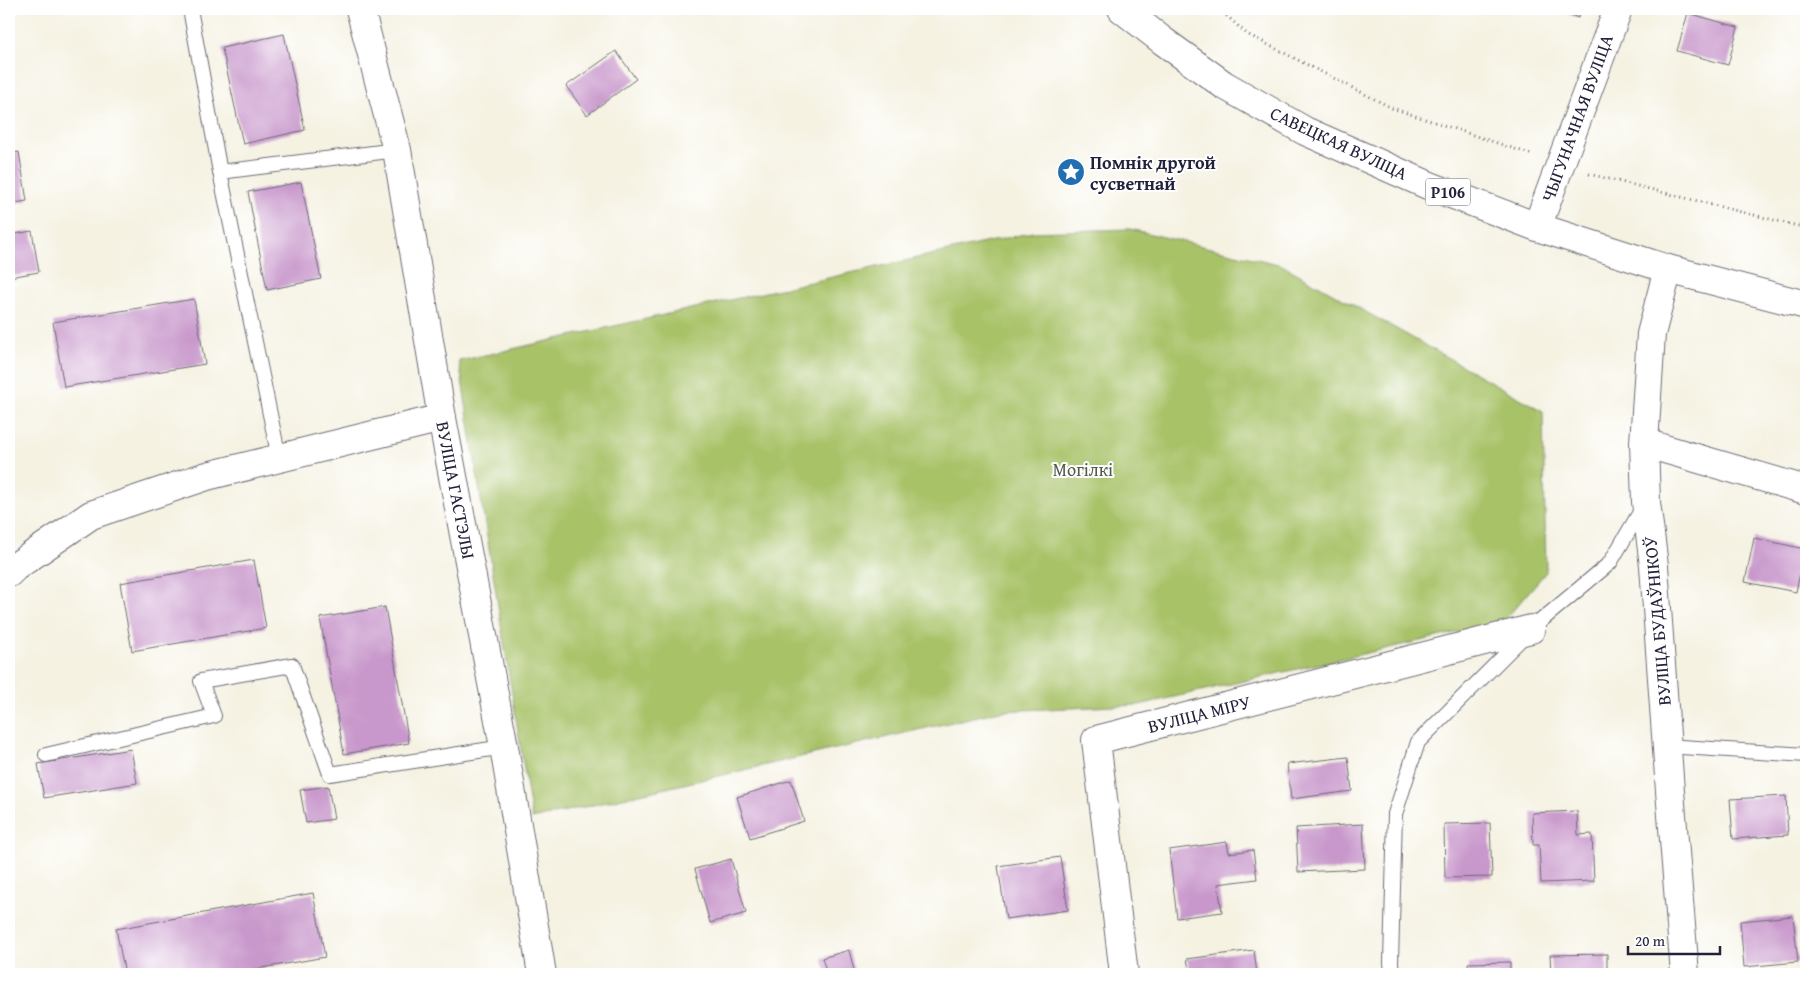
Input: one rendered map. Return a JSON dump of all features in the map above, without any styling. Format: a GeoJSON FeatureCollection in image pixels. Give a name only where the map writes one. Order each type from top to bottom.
{"type":"FeatureCollection","features":[{"type":"Feature","properties":{"kind":"street","name":"ВУЛІЦА ГАСТЭЛЫ"},"geometry":{"type":"LineString","coordinates":[[360,9],[397,150],[442,418],[504,747],[542,974]]}},
{"type":"Feature","properties":{"kind":"street","name":"САВЕЦКАЯ ВУЛІЦА"},"geometry":{"type":"LineString","coordinates":[[1122,9],[1163,42],[1224,85],[1305,131],[1430,186],[1537,227],[1668,270],[1806,305]]}},
{"type":"Feature","properties":{"kind":"street","name":"ЧЫГУНАЧНАЯ ВУЛІЦА"},"geometry":{"type":"LineString","coordinates":[[1537,227],[1618,9]]}},
{"type":"Feature","properties":{"kind":"street","name":"ВУЛІЦА БУДАЎНІКОЎ"},"geometry":{"type":"LineString","coordinates":[[1668,270],[1651,334],[1644,443],[1646,502],[1654,566],[1666,746],[1685,974]]}},
{"type":"Feature","properties":{"kind":"street"},"geometry":{"type":"LineString","coordinates":[[9,573],[14,567],[91,515],[207,476],[442,418]]}},
{"type":"Feature","properties":{"kind":"street"},"geometry":{"type":"LineString","coordinates":[[1644,443],[1806,490]]}},
{"type":"Feature","properties":{"kind":"street","name":"ВУЛІЦА МІРУ"},"geometry":{"type":"LineString","coordinates":[[1124,974],[1096,740],[1531,629]]}},
{"type":"Feature","properties":{"kind":"lane"},"geometry":{"type":"LineString","coordinates":[[190,9],[220,172],[279,458]]}},
{"type":"Feature","properties":{"kind":"lane"},"geometry":{"type":"LineString","coordinates":[[220,172],[397,150]]}},
{"type":"Feature","properties":{"kind":"lane"},"geometry":{"type":"LineString","coordinates":[[1392,974],[1396,814],[1418,742],[1531,629],[1610,564],[1646,502]]}},
{"type":"Feature","properties":{"kind":"lane"},"geometry":{"type":"LineString","coordinates":[[46,755],[214,716],[201,681],[292,665],[330,774],[504,747]]}},
{"type":"Feature","properties":{"kind":"lane"},"geometry":{"type":"LineString","coordinates":[[1666,746],[1806,755]]}},
{"type":"Feature","properties":{"kind":"path"},"geometry":{"type":"LineString","coordinates":[[1219,9],[1247,34],[1392,108],[1583,172],[1806,228]]}},
{"type":"Feature","properties":{"kind":"green space","name":"Могілкі"},"geometry":{"type":"Polygon","coordinates":[[[1130,229],[1282,265],[1543,411],[1546,572],[1503,622],[1139,705],[1000,711],[532,819],[459,361],[1033,232],[1130,229]]]}},
{"type":"Feature","properties":{"kind":"building"},"geometry":{"type":"Polygon","coordinates":[[[1555,9],[1581,9],[1578,18],[1555,9]]]}},
{"type":"Feature","properties":{"kind":"building"},"geometry":{"type":"Polygon","coordinates":[[[1688,13],[1738,27],[1728,65],[1677,51],[1688,13]]]}},
{"type":"Feature","properties":{"kind":"building"},"geometry":{"type":"Polygon","coordinates":[[[284,34],[305,130],[243,144],[222,48],[284,34]]]}},
{"type":"Feature","properties":{"kind":"building"},"geometry":{"type":"Polygon","coordinates":[[[616,51],[636,79],[587,115],[566,86],[616,51]]]}},
{"type":"Feature","properties":{"kind":"building"},"geometry":{"type":"Polygon","coordinates":[[[19,152],[27,201],[9,204],[9,154],[19,152]]]}},
{"type":"Feature","properties":{"kind":"building"},"geometry":{"type":"Polygon","coordinates":[[[301,182],[321,279],[267,290],[248,192],[301,182]]]}},
{"type":"Feature","properties":{"kind":"building"},"geometry":{"type":"Polygon","coordinates":[[[32,231],[39,272],[9,277],[9,235],[32,231]]]}},
{"type":"Feature","properties":{"kind":"building"},"geometry":{"type":"Polygon","coordinates":[[[194,299],[205,364],[64,387],[53,322],[194,299]]]}},
{"type":"Feature","properties":{"kind":"building"},"geometry":{"type":"Polygon","coordinates":[[[1754,538],[1805,549],[1796,592],[1745,582],[1754,538]]]}},
{"type":"Feature","properties":{"kind":"building"},"geometry":{"type":"Polygon","coordinates":[[[254,560],[266,628],[132,651],[120,583],[254,560]]]}},
{"type":"Feature","properties":{"kind":"building"},"geometry":{"type":"Polygon","coordinates":[[[385,607],[409,743],[344,754],[320,618],[385,607]]]}},
{"type":"Feature","properties":{"kind":"building"},"geometry":{"type":"Polygon","coordinates":[[[131,749],[137,783],[44,798],[38,764],[131,749]]]}},
{"type":"Feature","properties":{"kind":"building"},"geometry":{"type":"Polygon","coordinates":[[[1348,757],[1352,791],[1291,799],[1287,764],[1348,757]]]}},
{"type":"Feature","properties":{"kind":"building"},"geometry":{"type":"Polygon","coordinates":[[[791,780],[804,821],[750,838],[737,797],[791,780]]]}},
{"type":"Feature","properties":{"kind":"building"},"geometry":{"type":"Polygon","coordinates":[[[328,786],[334,819],[306,823],[300,790],[328,786]]]}},
{"type":"Feature","properties":{"kind":"building"},"geometry":{"type":"Polygon","coordinates":[[[1786,796],[1788,835],[1733,839],[1730,799],[1786,796]]]}},
{"type":"Feature","properties":{"kind":"building"},"geometry":{"type":"Polygon","coordinates":[[[1577,811],[1578,835],[1592,834],[1594,881],[1541,883],[1539,845],[1533,845],[1532,813],[1577,811]]]}},
{"type":"Feature","properties":{"kind":"building"},"geometry":{"type":"Polygon","coordinates":[[[1490,823],[1492,877],[1445,878],[1444,824],[1490,823]]]}},
{"type":"Feature","properties":{"kind":"building"},"geometry":{"type":"Polygon","coordinates":[[[1363,824],[1365,869],[1298,872],[1296,828],[1363,824]]]}},
{"type":"Feature","properties":{"kind":"building"},"geometry":{"type":"Polygon","coordinates":[[[1227,842],[1229,853],[1253,850],[1257,879],[1218,884],[1222,912],[1177,918],[1169,850],[1227,842]]]}},
{"type":"Feature","properties":{"kind":"building"},"geometry":{"type":"Polygon","coordinates":[[[1060,857],[1068,910],[1006,919],[998,866],[1060,857]]]}},
{"type":"Feature","properties":{"kind":"building"},"geometry":{"type":"Polygon","coordinates":[[[731,859],[746,913],[710,923],[695,869],[731,859]]]}},
{"type":"Feature","properties":{"kind":"building"},"geometry":{"type":"Polygon","coordinates":[[[313,893],[325,957],[228,974],[125,974],[116,929],[313,893]]]}},
{"type":"Feature","properties":{"kind":"building"},"geometry":{"type":"Polygon","coordinates":[[[1793,916],[1798,962],[1744,967],[1740,921],[1793,916]]]}},
{"type":"Feature","properties":{"kind":"building"},"geometry":{"type":"Polygon","coordinates":[[[849,950],[855,974],[827,974],[822,958],[849,950]]]}},
{"type":"Feature","properties":{"kind":"building"},"geometry":{"type":"Polygon","coordinates":[[[1254,950],[1257,974],[1190,974],[1187,959],[1254,950]]]}},
{"type":"Feature","properties":{"kind":"building"},"geometry":{"type":"Polygon","coordinates":[[[1607,954],[1607,974],[1551,974],[1550,955],[1607,954]]]}},
{"type":"Feature","properties":{"kind":"building"},"geometry":{"type":"Polygon","coordinates":[[[1510,962],[1510,974],[1469,974],[1468,963],[1510,962]]]}},
{"type":"Feature","properties":{"kind":"place","name":"Помнік другой сусветнай"},"geometry":{"type":"Point","coordinates":[1071,172]}}]}
